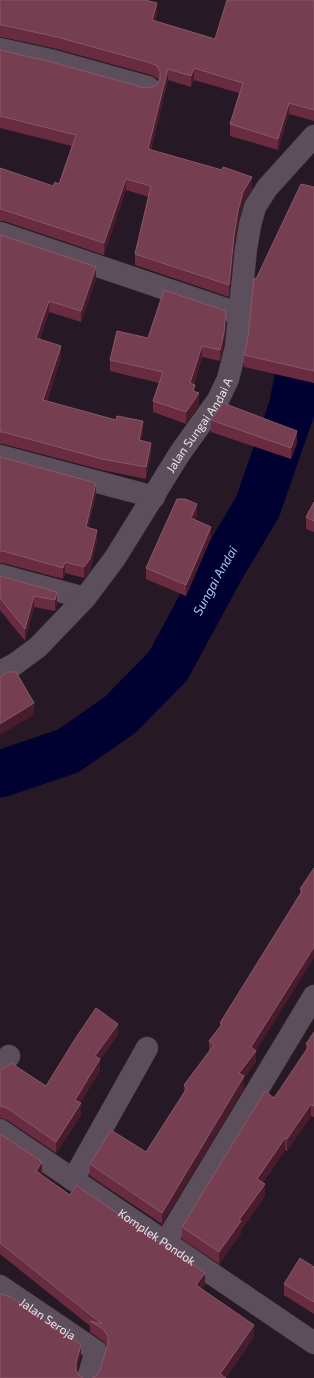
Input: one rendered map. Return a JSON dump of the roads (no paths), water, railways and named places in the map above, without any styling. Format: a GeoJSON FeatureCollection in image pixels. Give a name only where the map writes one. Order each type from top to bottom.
{"type":"FeatureCollection","features":[{"type":"Feature","properties":{"kind":"street"},"geometry":{"type":"LineString","coordinates":[[0,50],[54,61],[148,87]]}},
{"type":"Feature","properties":{"kind":"street","name":"Jalan Sungai Andai A"},"geometry":{"type":"LineString","coordinates":[[0,672],[15,664],[38,647],[85,598],[115,558],[180,453],[218,400],[228,379],[236,347],[246,249],[255,207],[267,188],[314,136]]}},
{"type":"Feature","properties":{"kind":"street"},"geometry":{"type":"LineString","coordinates":[[0,233],[240,314]]}},
{"type":"Feature","properties":{"kind":"street"},"geometry":{"type":"LineString","coordinates":[[0,456],[154,497]]}},
{"type":"Feature","properties":{"kind":"street"},"geometry":{"type":"LineString","coordinates":[[0,575],[85,598]]}},
{"type":"Feature","properties":{"kind":"street"},"geometry":{"type":"LineString","coordinates":[[165,1243],[314,996]]}},
{"type":"Feature","properties":{"kind":"street"},"geometry":{"type":"LineString","coordinates":[[73,1180],[147,1048]]}},
{"type":"Feature","properties":{"kind":"street","name":"Komplek Pondok"},"geometry":{"type":"LineString","coordinates":[[0,1130],[314,1343]]}},
{"type":"Feature","properties":{"kind":"street","name":"Jalan Seroja"},"geometry":{"type":"LineString","coordinates":[[0,1286],[96,1351],[88,1378]]}},
{"type":"Feature","properties":{"kind":"waterway","name":"Sungai Andai"},"geometry":{"type":"LineString","coordinates":[[0,774],[68,751],[120,715],[168,666],[219,572],[258,506],[292,408],[314,300]]}}]}
